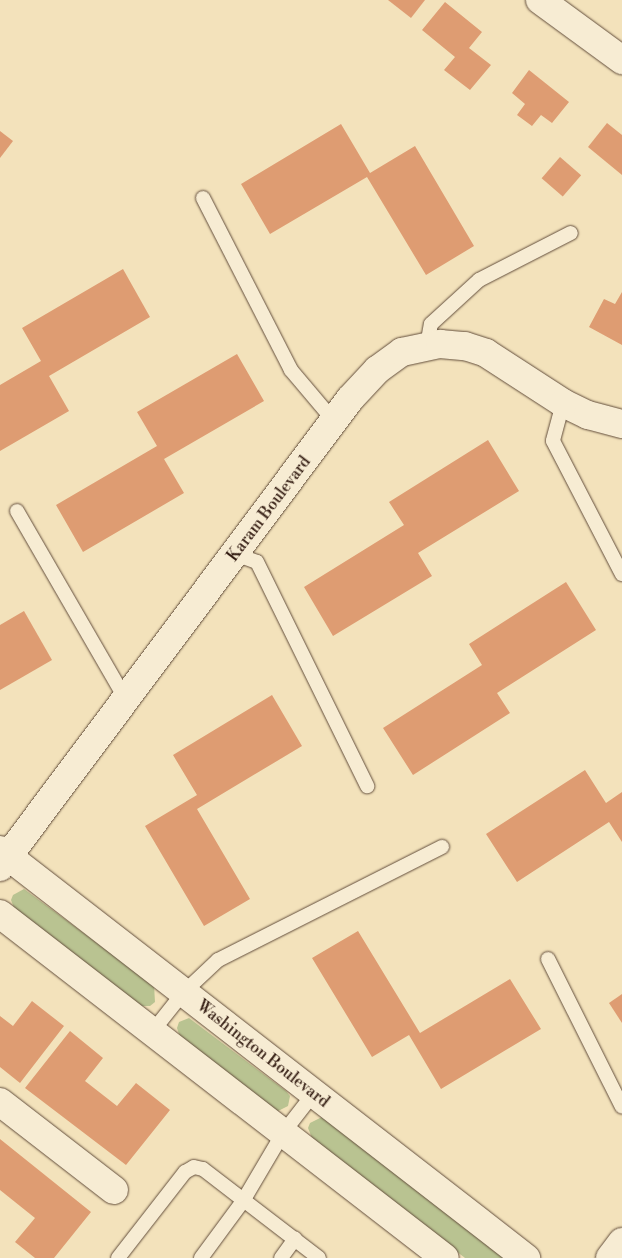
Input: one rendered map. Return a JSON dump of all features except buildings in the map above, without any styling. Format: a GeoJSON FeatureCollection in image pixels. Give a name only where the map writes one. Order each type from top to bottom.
{"type":"FeatureCollection","features":[{"type":"Feature","properties":{"kind":"street"},"geometry":{"type":"LineString","coordinates":[[540,0],[622,60]]}},
{"type":"Feature","properties":{"kind":"street","name":"Karam Boulevard"},"geometry":{"type":"LineString","coordinates":[[3,858],[126,700],[334,421],[377,370],[402,352],[426,346],[465,346],[486,352],[563,403],[588,415],[622,424]]}},
{"type":"Feature","properties":{"kind":"street","name":"Washington Boulevard"},"geometry":{"type":"LineString","coordinates":[[3,858],[184,993],[526,1258]]}},
{"type":"Feature","properties":{"kind":"street"},"geometry":{"type":"LineString","coordinates":[[0,914],[445,1258]]}},
{"type":"Feature","properties":{"kind":"street"},"geometry":{"type":"LineString","coordinates":[[0,1102],[114,1190]]}},
{"type":"Feature","properties":{"kind":"street"},"geometry":{"type":"LineString","coordinates":[[610,1258],[622,1242]]}},
{"type":"Feature","properties":{"kind":"lane"},"geometry":{"type":"LineString","coordinates":[[204,198],[291,370],[334,421]]}},
{"type":"Feature","properties":{"kind":"lane"},"geometry":{"type":"LineString","coordinates":[[426,346],[431,324],[479,280],[572,233]]}},
{"type":"Feature","properties":{"kind":"lane"},"geometry":{"type":"LineString","coordinates":[[563,403],[553,441],[622,574]]}},
{"type":"Feature","properties":{"kind":"lane"},"geometry":{"type":"LineString","coordinates":[[17,511],[126,700]]}},
{"type":"Feature","properties":{"kind":"lane"},"geometry":{"type":"LineString","coordinates":[[235,554],[257,562],[367,786]]}},
{"type":"Feature","properties":{"kind":"lane"},"geometry":{"type":"LineString","coordinates":[[152,1032],[184,993],[218,960],[442,847]]}},
{"type":"Feature","properties":{"kind":"lane"},"geometry":{"type":"LineString","coordinates":[[548,959],[622,1107]]}},
{"type":"Feature","properties":{"kind":"lane"},"geometry":{"type":"LineString","coordinates":[[201,1258],[243,1200],[283,1132],[314,1094]]}},
{"type":"Feature","properties":{"kind":"lane"},"geometry":{"type":"LineString","coordinates":[[118,1258],[186,1172],[194,1167],[203,1169],[319,1258]]}},
{"type":"Feature","properties":{"kind":"lane"},"geometry":{"type":"LineString","coordinates":[[281,1258],[295,1239]]}},
{"type":"Feature","properties":{"kind":"green space"},"geometry":{"type":"Polygon","coordinates":[[[24,889],[154,985],[155,1002],[150,1006],[139,1006],[15,910],[11,900],[13,895],[24,889]]]}},
{"type":"Feature","properties":{"kind":"green space"},"geometry":{"type":"Polygon","coordinates":[[[189,1018],[286,1091],[290,1096],[288,1106],[278,1111],[272,1110],[180,1037],[177,1028],[179,1022],[189,1018]]]}},
{"type":"Feature","properties":{"kind":"green space"},"geometry":{"type":"Polygon","coordinates":[[[322,1117],[503,1258],[465,1258],[312,1138],[308,1128],[310,1123],[322,1117]]]}}]}
